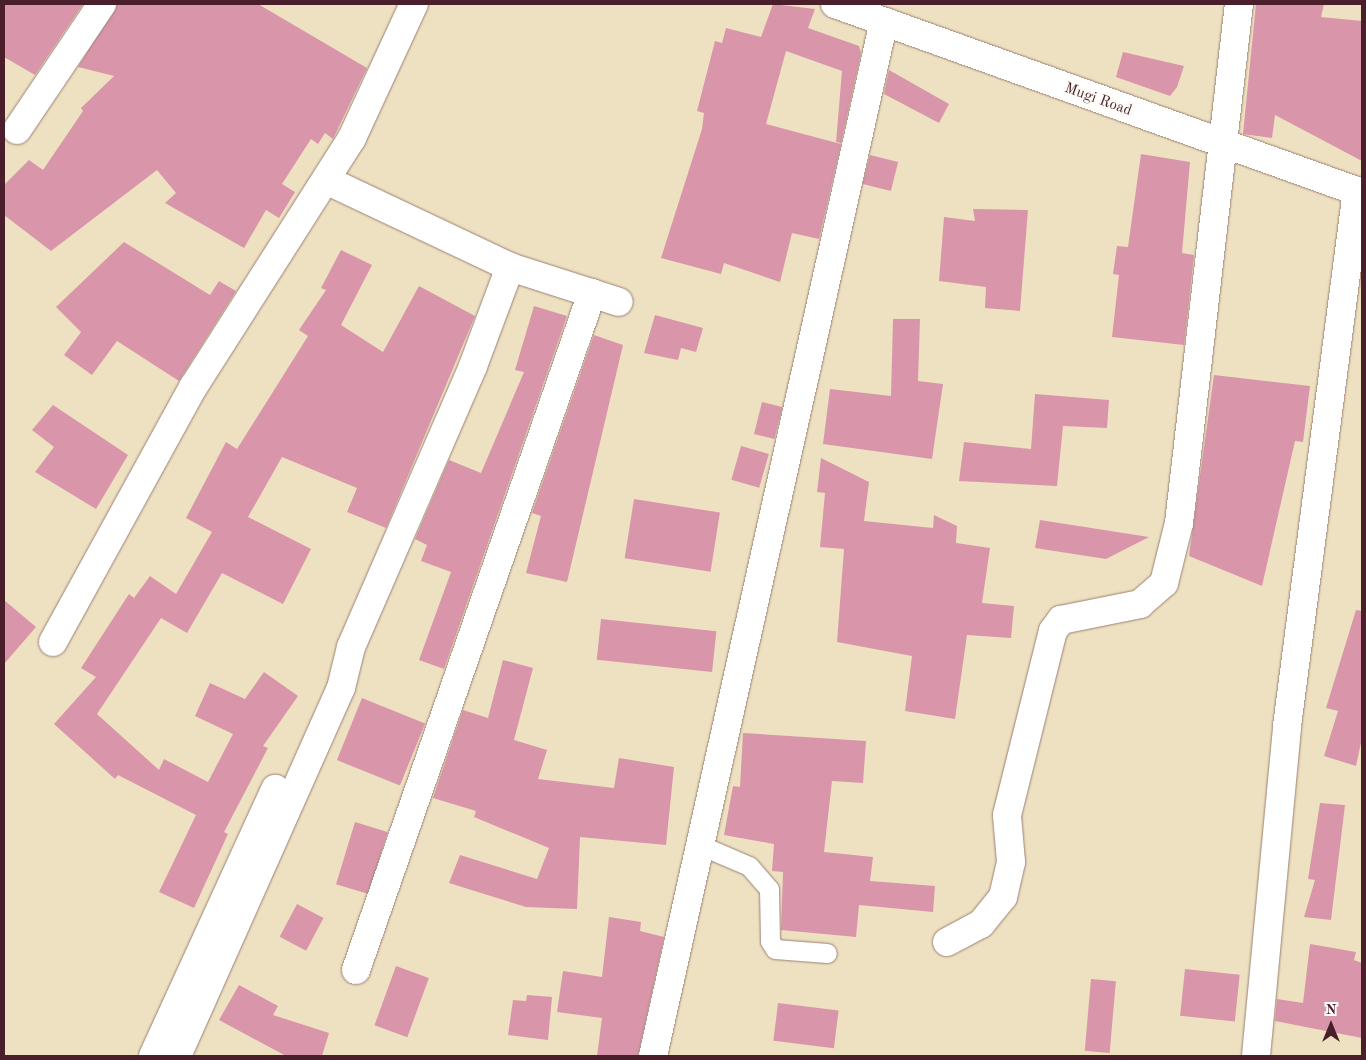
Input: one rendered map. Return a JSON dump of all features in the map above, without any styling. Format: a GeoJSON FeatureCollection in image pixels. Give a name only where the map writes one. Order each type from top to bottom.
{"type":"FeatureCollection","features":[{"type":"Feature","properties":{"kind":"street"},"geometry":{"type":"LineString","coordinates":[[17,130],[102,4]]}},
{"type":"Feature","properties":{"kind":"street"},"geometry":{"type":"LineString","coordinates":[[53,642],[194,386],[326,180],[374,97],[414,4]]}},
{"type":"Feature","properties":{"kind":"street","name":"Mugi Road"},"geometry":{"type":"LineString","coordinates":[[834,4],[1224,146],[1360,192]]}},
{"type":"Feature","properties":{"kind":"street"},"geometry":{"type":"LineString","coordinates":[[947,942],[981,924],[1002,898],[1011,862],[1007,815],[1053,631],[1061,620],[1140,604],[1164,583],[1179,523],[1224,146],[1238,4]]}},
{"type":"Feature","properties":{"kind":"street"},"geometry":{"type":"LineString","coordinates":[[653,1056],[884,21]]}},
{"type":"Feature","properties":{"kind":"street"},"geometry":{"type":"LineString","coordinates":[[326,180],[510,267],[619,302]]}},
{"type":"Feature","properties":{"kind":"street"},"geometry":{"type":"LineString","coordinates":[[1256,1056],[1287,726],[1360,192]]}},
{"type":"Feature","properties":{"kind":"street"},"geometry":{"type":"LineString","coordinates":[[176,1056],[341,688],[352,647],[473,366],[510,267]]}},
{"type":"Feature","properties":{"kind":"street"},"geometry":{"type":"LineString","coordinates":[[356,970],[592,293]]}},
{"type":"Feature","properties":{"kind":"street"},"geometry":{"type":"LineString","coordinates":[[153,1056],[319,696],[352,647]]}},
{"type":"Feature","properties":{"kind":"lane"},"geometry":{"type":"LineString","coordinates":[[700,845],[749,866],[769,889],[770,940],[776,949],[827,953]]}},
{"type":"Feature","properties":{"kind":"building"},"geometry":{"type":"Polygon","coordinates":[[[4,4],[83,4],[35,75],[4,57],[4,4]]]}},
{"type":"Feature","properties":{"kind":"building"},"geometry":{"type":"Polygon","coordinates":[[[117,4],[258,4],[367,68],[333,139],[325,133],[318,144],[311,139],[282,184],[295,192],[279,218],[266,210],[244,248],[165,203],[176,193],[157,170],[51,251],[4,215],[4,185],[29,160],[43,170],[83,111],[81,108],[114,76],[78,67],[117,4]]]}},
{"type":"Feature","properties":{"kind":"building"},"geometry":{"type":"Polygon","coordinates":[[[773,4],[815,9],[808,28],[859,46],[861,53],[841,143],[836,142],[842,71],[786,51],[766,124],[841,144],[819,239],[792,233],[780,282],[724,263],[721,274],[661,258],[702,129],[704,113],[697,111],[715,41],[722,43],[726,28],[761,37],[773,4]]]}},
{"type":"Feature","properties":{"kind":"building"},"geometry":{"type":"Polygon","coordinates":[[[1256,4],[1324,4],[1321,17],[1362,21],[1362,161],[1275,115],[1272,138],[1243,134],[1256,4]]]}},
{"type":"Feature","properties":{"kind":"building"},"geometry":{"type":"Polygon","coordinates":[[[1123,52],[1184,66],[1177,87],[1170,96],[1116,77],[1123,52]]]}},
{"type":"Feature","properties":{"kind":"building"},"geometry":{"type":"Polygon","coordinates":[[[889,70],[949,104],[939,123],[884,94],[889,70]]]}},
{"type":"Feature","properties":{"kind":"building"},"geometry":{"type":"Polygon","coordinates":[[[1141,154],[1190,162],[1182,253],[1194,255],[1184,345],[1112,337],[1119,275],[1113,274],[1117,246],[1128,247],[1141,154]]]}},
{"type":"Feature","properties":{"kind":"building"},"geometry":{"type":"Polygon","coordinates":[[[870,155],[898,162],[891,191],[863,184],[870,155]]]}},
{"type":"Feature","properties":{"kind":"building"},"geometry":{"type":"Polygon","coordinates":[[[973,209],[1028,210],[1020,311],[985,308],[986,287],[939,281],[944,217],[975,221],[973,209]]]}},
{"type":"Feature","properties":{"kind":"building"},"geometry":{"type":"Polygon","coordinates":[[[124,242],[210,295],[219,281],[236,291],[179,381],[117,341],[92,375],[64,355],[81,332],[56,307],[124,242]]]}},
{"type":"Feature","properties":{"kind":"building"},"geometry":{"type":"Polygon","coordinates":[[[341,250],[372,265],[341,325],[383,352],[419,286],[475,316],[386,528],[347,512],[357,488],[282,457],[248,517],[311,549],[283,604],[222,573],[187,633],[161,618],[97,714],[159,770],[164,759],[208,782],[233,734],[195,716],[210,683],[245,699],[264,672],[298,696],[263,746],[268,748],[224,832],[228,834],[194,908],[159,892],[196,815],[118,775],[115,779],[54,724],[96,677],[81,668],[129,594],[134,598],[150,576],[176,594],[212,532],[186,518],[226,442],[237,449],[308,336],[299,330],[326,290],[321,288],[341,250]]]}},
{"type":"Feature","properties":{"kind":"building"},"geometry":{"type":"Polygon","coordinates":[[[534,306],[567,316],[444,669],[419,660],[451,572],[421,561],[427,545],[415,539],[449,460],[481,473],[524,372],[515,370],[534,306]]]}},
{"type":"Feature","properties":{"kind":"building"},"geometry":{"type":"Polygon","coordinates":[[[655,315],[703,328],[696,352],[681,348],[678,360],[644,353],[655,315]]]}},
{"type":"Feature","properties":{"kind":"building"},"geometry":{"type":"Polygon","coordinates":[[[893,319],[920,319],[918,381],[943,384],[932,459],[823,444],[830,389],[891,396],[893,319]]]}},
{"type":"Feature","properties":{"kind":"building"},"geometry":{"type":"Polygon","coordinates":[[[594,335],[623,345],[567,582],[526,573],[541,516],[532,513],[594,335]]]}},
{"type":"Feature","properties":{"kind":"building"},"geometry":{"type":"Polygon","coordinates":[[[1214,375],[1310,386],[1303,442],[1295,441],[1262,586],[1189,556],[1214,375]]]}},
{"type":"Feature","properties":{"kind":"building"},"geometry":{"type":"Polygon","coordinates":[[[1035,394],[1109,400],[1107,428],[1063,426],[1057,486],[959,481],[964,442],[1031,449],[1035,394]]]}},
{"type":"Feature","properties":{"kind":"building"},"geometry":{"type":"Polygon","coordinates":[[[762,402],[782,407],[774,439],[754,434],[762,402]]]}},
{"type":"Feature","properties":{"kind":"building"},"geometry":{"type":"Polygon","coordinates":[[[53,405],[128,455],[96,509],[35,472],[54,447],[32,430],[53,405]]]}},
{"type":"Feature","properties":{"kind":"building"},"geometry":{"type":"Polygon","coordinates":[[[741,446],[769,454],[759,488],[731,480],[741,446]]]}},
{"type":"Feature","properties":{"kind":"building"},"geometry":{"type":"Polygon","coordinates":[[[821,458],[869,482],[864,521],[933,528],[934,515],[957,526],[956,543],[990,548],[982,603],[1014,606],[1011,638],[967,635],[955,719],[905,711],[912,656],[837,642],[844,549],[820,547],[825,493],[817,492],[821,458]]]}},
{"type":"Feature","properties":{"kind":"building"},"geometry":{"type":"Polygon","coordinates":[[[634,499],[720,513],[711,572],[625,558],[634,499]]]}},
{"type":"Feature","properties":{"kind":"building"},"geometry":{"type":"Polygon","coordinates":[[[1040,520],[1149,537],[1106,559],[1035,548],[1040,520]]]}},
{"type":"Feature","properties":{"kind":"building"},"geometry":{"type":"Polygon","coordinates":[[[4,600],[36,627],[4,664],[4,600]]]}},
{"type":"Feature","properties":{"kind":"building"},"geometry":{"type":"Polygon","coordinates":[[[1356,610],[1362,611],[1362,738],[1356,766],[1324,756],[1338,711],[1326,708],[1356,610]]]}},
{"type":"Feature","properties":{"kind":"building"},"geometry":{"type":"Polygon","coordinates":[[[601,619],[716,631],[712,672],[597,660],[601,619]]]}},
{"type":"Feature","properties":{"kind":"building"},"geometry":{"type":"Polygon","coordinates":[[[503,660],[533,668],[514,740],[547,750],[538,779],[614,788],[619,758],[674,767],[666,845],[580,837],[577,909],[526,907],[449,883],[460,855],[537,879],[549,848],[474,817],[476,811],[433,798],[463,710],[488,718],[503,660]]]}},
{"type":"Feature","properties":{"kind":"building"},"geometry":{"type":"Polygon","coordinates":[[[362,698],[425,723],[400,786],[337,760],[362,698]]]}},
{"type":"Feature","properties":{"kind":"building"},"geometry":{"type":"Polygon","coordinates":[[[743,733],[866,741],[863,783],[832,781],[824,852],[873,857],[870,881],[935,886],[933,912],[859,905],[856,937],[781,930],[783,872],[772,871],[774,844],[724,835],[733,786],[740,787],[743,733]]]}},
{"type":"Feature","properties":{"kind":"building"},"geometry":{"type":"Polygon","coordinates":[[[1320,803],[1345,805],[1331,920],[1304,917],[1315,880],[1308,879],[1320,803]]]}},
{"type":"Feature","properties":{"kind":"building"},"geometry":{"type":"Polygon","coordinates":[[[355,822],[388,832],[369,894],[336,884],[355,822]]]}},
{"type":"Feature","properties":{"kind":"building"},"geometry":{"type":"Polygon","coordinates":[[[297,904],[323,918],[306,951],[280,937],[297,904]]]}},
{"type":"Feature","properties":{"kind":"building"},"geometry":{"type":"Polygon","coordinates":[[[609,917],[641,922],[640,931],[664,937],[638,1056],[597,1056],[602,1018],[557,1012],[563,971],[602,977],[609,917]]]}},
{"type":"Feature","properties":{"kind":"building"},"geometry":{"type":"Polygon","coordinates":[[[1310,944],[1356,952],[1354,960],[1362,963],[1362,1038],[1275,1021],[1277,999],[1303,1003],[1310,944]]]}},
{"type":"Feature","properties":{"kind":"building"},"geometry":{"type":"Polygon","coordinates":[[[396,966],[429,978],[407,1037],[374,1025],[396,966]]]}},
{"type":"Feature","properties":{"kind":"building"},"geometry":{"type":"Polygon","coordinates":[[[1185,969],[1240,975],[1235,1021],[1180,1016],[1185,969]]]}},
{"type":"Feature","properties":{"kind":"building"},"geometry":{"type":"Polygon","coordinates":[[[1091,979],[1116,981],[1110,1053],[1085,1051],[1091,979]]]}},
{"type":"Feature","properties":{"kind":"building"},"geometry":{"type":"Polygon","coordinates":[[[239,985],[278,1006],[273,1015],[329,1033],[322,1056],[286,1056],[219,1020],[239,985]]]}},
{"type":"Feature","properties":{"kind":"building"},"geometry":{"type":"Polygon","coordinates":[[[527,995],[552,997],[548,1040],[508,1035],[513,1000],[526,1001],[527,995]]]}},
{"type":"Feature","properties":{"kind":"building"},"geometry":{"type":"Polygon","coordinates":[[[778,1003],[839,1010],[834,1048],[773,1041],[778,1003]]]}}]}
